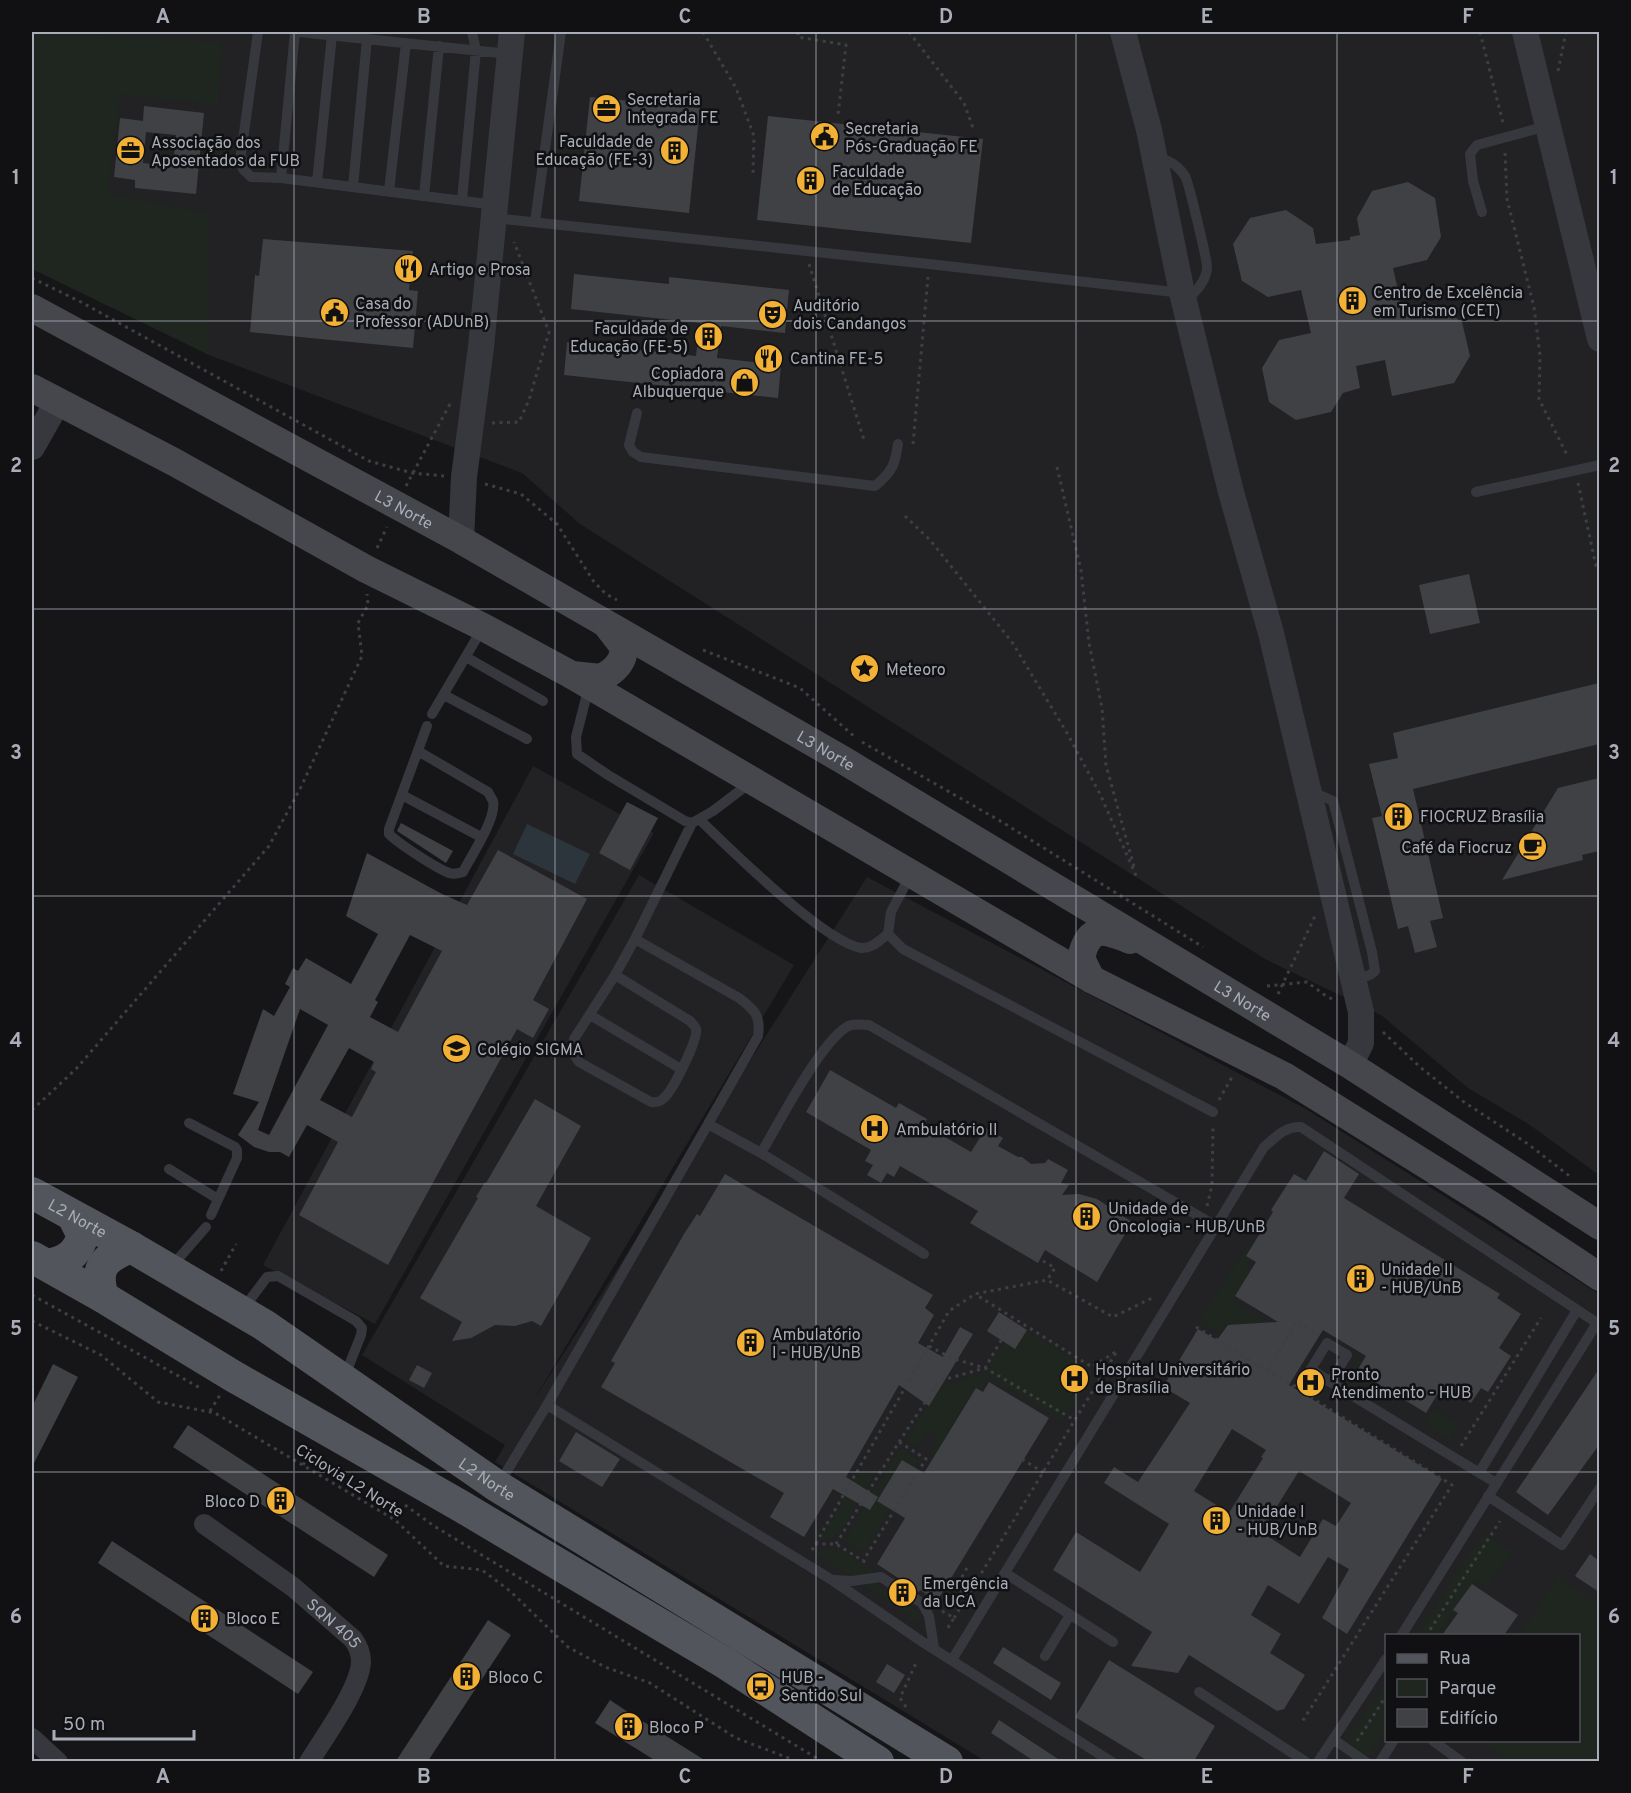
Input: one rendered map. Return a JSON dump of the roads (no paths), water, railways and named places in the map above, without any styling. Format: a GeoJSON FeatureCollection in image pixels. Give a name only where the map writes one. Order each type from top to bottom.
{"type":"FeatureCollection","features":[{"type":"Feature","properties":{"kind":"main road","name":"L3 Norte"},"geometry":{"type":"LineString","coordinates":[[32,308],[398,507],[616,615],[843,760],[1350,1065],[1599,1226]]}},
{"type":"Feature","properties":{"kind":"main road"},"geometry":{"type":"LineString","coordinates":[[32,388],[174,462],[366,569],[483,627],[579,680],[1090,979],[1284,1076],[1494,1207],[1599,1277]]}},
{"type":"Feature","properties":{"kind":"main road"},"geometry":{"type":"LineString","coordinates":[[579,680],[601,678],[616,668],[622,658],[623,646],[616,615]]}},
{"type":"Feature","properties":{"kind":"main road"},"geometry":{"type":"LineString","coordinates":[[1090,979],[1081,958],[1086,943],[1098,932],[1106,931],[1160,952]]}},
{"type":"Feature","properties":{"kind":"main road","name":"L2 Norte"},"geometry":{"type":"LineString","coordinates":[[32,1193],[131,1247],[264,1325],[497,1486],[947,1761]]}},
{"type":"Feature","properties":{"kind":"main road"},"geometry":{"type":"LineString","coordinates":[[40,1261],[64,1261],[72,1257],[83,1236],[73,1216]]}},
{"type":"Feature","properties":{"kind":"main road"},"geometry":{"type":"LineString","coordinates":[[103,1297],[98,1282],[105,1261],[115,1253],[131,1247]]}},
{"type":"Feature","properties":{"kind":"main road"},"geometry":{"type":"LineString","coordinates":[[40,1261],[715,1657],[878,1761]]}},
{"type":"Feature","properties":{"kind":"street"},"geometry":{"type":"LineString","coordinates":[[1123,32],[1154,158],[1183,298],[1231,492],[1271,633],[1361,1012],[1361,1042],[1350,1065]]}},
{"type":"Feature","properties":{"kind":"street"},"geometry":{"type":"LineString","coordinates":[[1525,32],[1599,339]]}},
{"type":"Feature","properties":{"kind":"street"},"geometry":{"type":"LineString","coordinates":[[461,540],[464,477],[498,214],[511,43]]}},
{"type":"Feature","properties":{"kind":"street"},"geometry":{"type":"LineString","coordinates":[[32,447],[58,401]]}},
{"type":"Feature","properties":{"kind":"street","name":"SQN 405"},"geometry":{"type":"LineString","coordinates":[[204,1524],[293,1587],[353,1639],[358,1647],[361,1658],[358,1674],[347,1699],[309,1761]]}},
{"type":"Feature","properties":{"kind":"street"},"geometry":{"type":"LineString","coordinates":[[32,1738],[58,1761]]}},
{"type":"Feature","properties":{"kind":"lane"},"geometry":{"type":"LineString","coordinates":[[258,32],[241,154],[243,169],[251,177],[280,178],[462,200],[498,214],[535,222],[929,264],[1183,298]]}},
{"type":"Feature","properties":{"kind":"lane"},"geometry":{"type":"LineString","coordinates":[[280,178],[297,32],[476,50],[511,43]]}},
{"type":"Feature","properties":{"kind":"lane"},"geometry":{"type":"LineString","coordinates":[[462,200],[476,50],[472,32]]}},
{"type":"Feature","properties":{"kind":"lane"},"geometry":{"type":"LineString","coordinates":[[535,222],[561,32]]}},
{"type":"Feature","properties":{"kind":"lane"},"geometry":{"type":"LineString","coordinates":[[317,183],[332,35]]}},
{"type":"Feature","properties":{"kind":"lane"},"geometry":{"type":"LineString","coordinates":[[353,187],[367,39]]}},
{"type":"Feature","properties":{"kind":"lane"},"geometry":{"type":"LineString","coordinates":[[389,191],[406,43]]}},
{"type":"Feature","properties":{"kind":"lane"},"geometry":{"type":"LineString","coordinates":[[424,196],[439,46]]}},
{"type":"Feature","properties":{"kind":"lane"},"geometry":{"type":"LineString","coordinates":[[1482,212],[1473,181],[1470,154],[1477,145],[1547,126]]}},
{"type":"Feature","properties":{"kind":"lane"},"geometry":{"type":"LineString","coordinates":[[637,412],[629,445],[633,452],[641,457],[874,486],[886,477],[896,463],[898,444]]}},
{"type":"Feature","properties":{"kind":"lane"},"geometry":{"type":"LineString","coordinates":[[1476,492],[1599,465]]}},
{"type":"Feature","properties":{"kind":"lane"},"geometry":{"type":"LineString","coordinates":[[432,714],[483,627]]}},
{"type":"Feature","properties":{"kind":"lane"},"geometry":{"type":"LineString","coordinates":[[466,657],[543,701]]}},
{"type":"Feature","properties":{"kind":"lane"},"geometry":{"type":"LineString","coordinates":[[579,680],[577,754],[685,821],[696,821],[823,930],[862,948],[872,946],[888,934],[891,912],[911,874]]}},
{"type":"Feature","properties":{"kind":"lane"},"geometry":{"type":"LineString","coordinates":[[444,695],[526,739]]}},
{"type":"Feature","properties":{"kind":"lane"},"geometry":{"type":"LineString","coordinates":[[418,751],[488,792],[492,800],[493,809],[463,872],[456,874],[448,872],[390,834],[389,829],[418,751],[428,726]]}},
{"type":"Feature","properties":{"kind":"lane"},"geometry":{"type":"LineString","coordinates":[[615,975],[690,1021],[696,1027],[691,1048],[681,1069],[666,1097],[658,1103],[651,1102],[579,1062],[573,1053],[574,1039],[615,975],[696,821],[752,781]]}},
{"type":"Feature","properties":{"kind":"lane"},"geometry":{"type":"LineString","coordinates":[[402,795],[481,837]]}},
{"type":"Feature","properties":{"kind":"lane"},"geometry":{"type":"LineString","coordinates":[[1311,798],[1322,796],[1333,801],[1372,952],[1375,971],[1370,975],[1353,980]]}},
{"type":"Feature","properties":{"kind":"lane"},"geometry":{"type":"LineString","coordinates":[[888,934],[903,949],[1213,1112]]}},
{"type":"Feature","properties":{"kind":"lane"},"geometry":{"type":"LineString","coordinates":[[497,1486],[547,1405],[758,1036],[760,1022],[752,1008],[739,998],[635,939]]}},
{"type":"Feature","properties":{"kind":"lane"},"geometry":{"type":"LineString","coordinates":[[590,1015],[681,1069]]}},
{"type":"Feature","properties":{"kind":"lane"},"geometry":{"type":"LineString","coordinates":[[761,1153],[829,1042],[850,1025],[869,1025],[1216,1226]]}},
{"type":"Feature","properties":{"kind":"lane"},"geometry":{"type":"LineString","coordinates":[[189,1123],[237,1150],[237,1158],[211,1215]]}},
{"type":"Feature","properties":{"kind":"lane"},"geometry":{"type":"LineString","coordinates":[[708,1124],[761,1153],[924,1254]]}},
{"type":"Feature","properties":{"kind":"lane"},"geometry":{"type":"LineString","coordinates":[[952,1660],[1264,1147],[1285,1129],[1294,1126],[1301,1127],[1598,1324],[1402,1634]]}},
{"type":"Feature","properties":{"kind":"lane"},"geometry":{"type":"LineString","coordinates":[[169,1169],[218,1199]]}},
{"type":"Feature","properties":{"kind":"lane"},"geometry":{"type":"LineString","coordinates":[[169,1270],[206,1227]]}},
{"type":"Feature","properties":{"kind":"lane"},"geometry":{"type":"LineString","coordinates":[[240,1313],[267,1277],[278,1276],[356,1321],[362,1328],[361,1335],[343,1381]]}},
{"type":"Feature","properties":{"kind":"lane"},"geometry":{"type":"LineString","coordinates":[[1479,1473],[1577,1310]]}},
{"type":"Feature","properties":{"kind":"lane"},"geometry":{"type":"LineString","coordinates":[[1330,1382],[1496,1483]]}},
{"type":"Feature","properties":{"kind":"lane"},"geometry":{"type":"LineString","coordinates":[[547,1405],[832,1580],[952,1660],[1112,1761]]}},
{"type":"Feature","properties":{"kind":"lane"},"geometry":{"type":"LineString","coordinates":[[1488,1496],[1562,1545],[1599,1488]]}},
{"type":"Feature","properties":{"kind":"lane"},"geometry":{"type":"LineString","coordinates":[[1005,1573],[1113,1641]]}},
{"type":"Feature","properties":{"kind":"lane"},"geometry":{"type":"LineString","coordinates":[[832,1580],[852,1581],[881,1577],[922,1603],[929,1617],[934,1648]]}},
{"type":"Feature","properties":{"kind":"lane"},"geometry":{"type":"LineString","coordinates":[[1045,1656],[1070,1615]]}},
{"type":"Feature","properties":{"kind":"lane"},"geometry":{"type":"LineString","coordinates":[[1318,1761],[1385,1661]]}},
{"type":"Feature","properties":{"kind":"lane"},"geometry":{"type":"LineString","coordinates":[[1198,1692],[1306,1761]]}},
{"type":"Feature","properties":{"kind":"lane"},"geometry":{"type":"LineString","coordinates":[[1333,1739],[1366,1761]]}},
{"type":"Feature","properties":{"kind":"lane"},"geometry":{"type":"LineString","coordinates":[[1380,1761],[1393,1742]]}},
{"type":"Feature","properties":{"kind":"lane"},"geometry":{"type":"LineString","coordinates":[[1435,1742],[1462,1761]]}},
{"type":"Feature","properties":{"kind":"place","name":"Secretaria Integrada FE"},"geometry":{"type":"Point","coordinates":[606,108]}},
{"type":"Feature","properties":{"kind":"place","name":"Secretaria Pós-Graduação FE"},"geometry":{"type":"Point","coordinates":[824,137]}},
{"type":"Feature","properties":{"kind":"place","name":"Faculdade de Educação (FE-3)"},"geometry":{"type":"Point","coordinates":[674,150]}},
{"type":"Feature","properties":{"kind":"place","name":"Associação dos Aposentados da FUB"},"geometry":{"type":"Point","coordinates":[130,151]}},
{"type":"Feature","properties":{"kind":"place","name":"Faculdade de Educação"},"geometry":{"type":"Point","coordinates":[811,180]}},
{"type":"Feature","properties":{"kind":"place","name":"Artigo e Prosa"},"geometry":{"type":"Point","coordinates":[408,269]}},
{"type":"Feature","properties":{"kind":"place","name":"Centro de Excelência em Turismo (CET)"},"geometry":{"type":"Point","coordinates":[1352,301]}},
{"type":"Feature","properties":{"kind":"place","name":"Casa do Professor (ADUnB)"},"geometry":{"type":"Point","coordinates":[334,312]}},
{"type":"Feature","properties":{"kind":"place","name":"Auditório dois Candangos"},"geometry":{"type":"Point","coordinates":[772,314]}},
{"type":"Feature","properties":{"kind":"place","name":"Faculdade de Educação (FE-5)"},"geometry":{"type":"Point","coordinates":[709,337]}},
{"type":"Feature","properties":{"kind":"place","name":"Cantina FE-5"},"geometry":{"type":"Point","coordinates":[769,358]}},
{"type":"Feature","properties":{"kind":"place","name":"Copiadora Albuquerque"},"geometry":{"type":"Point","coordinates":[745,382]}},
{"type":"Feature","properties":{"kind":"place","name":"Meteoro"},"geometry":{"type":"Point","coordinates":[865,669]}},
{"type":"Feature","properties":{"kind":"place","name":"FIOCRUZ Brasília"},"geometry":{"type":"Point","coordinates":[1399,816]}},
{"type":"Feature","properties":{"kind":"place","name":"Café da Fiocruz"},"geometry":{"type":"Point","coordinates":[1533,847]}},
{"type":"Feature","properties":{"kind":"place","name":"Colégio SIGMA"},"geometry":{"type":"Point","coordinates":[456,1049]}},
{"type":"Feature","properties":{"kind":"place","name":"Ambulatório II"},"geometry":{"type":"Point","coordinates":[875,1129]}},
{"type":"Feature","properties":{"kind":"place","name":"Unidade de Oncologia - HUB/UnB"},"geometry":{"type":"Point","coordinates":[1087,1217]}},
{"type":"Feature","properties":{"kind":"place","name":"Unidade II - HUB/UnB"},"geometry":{"type":"Point","coordinates":[1360,1278]}},
{"type":"Feature","properties":{"kind":"place","name":"Ambulatório I - HUB/UnB"},"geometry":{"type":"Point","coordinates":[751,1343]}},
{"type":"Feature","properties":{"kind":"place","name":"Hospital Universitário de Brasília"},"geometry":{"type":"Point","coordinates":[1074,1378]}},
{"type":"Feature","properties":{"kind":"place","name":"Pronto Atendimento - HUB"},"geometry":{"type":"Point","coordinates":[1310,1383]}},
{"type":"Feature","properties":{"kind":"place","name":"Bloco D"},"geometry":{"type":"Point","coordinates":[281,1501]}},
{"type":"Feature","properties":{"kind":"place","name":"Unidade I - HUB/UnB"},"geometry":{"type":"Point","coordinates":[1216,1520]}},
{"type":"Feature","properties":{"kind":"place","name":"Emergência da UCA"},"geometry":{"type":"Point","coordinates":[902,1592]}},
{"type":"Feature","properties":{"kind":"place","name":"Bloco E"},"geometry":{"type":"Point","coordinates":[205,1618]}},
{"type":"Feature","properties":{"kind":"place","name":"Bloco C"},"geometry":{"type":"Point","coordinates":[467,1677]}},
{"type":"Feature","properties":{"kind":"place","name":"HUB - Sentido Sul"},"geometry":{"type":"Point","coordinates":[760,1686]}},
{"type":"Feature","properties":{"kind":"place","name":"Bloco P"},"geometry":{"type":"Point","coordinates":[628,1727]}}]}
